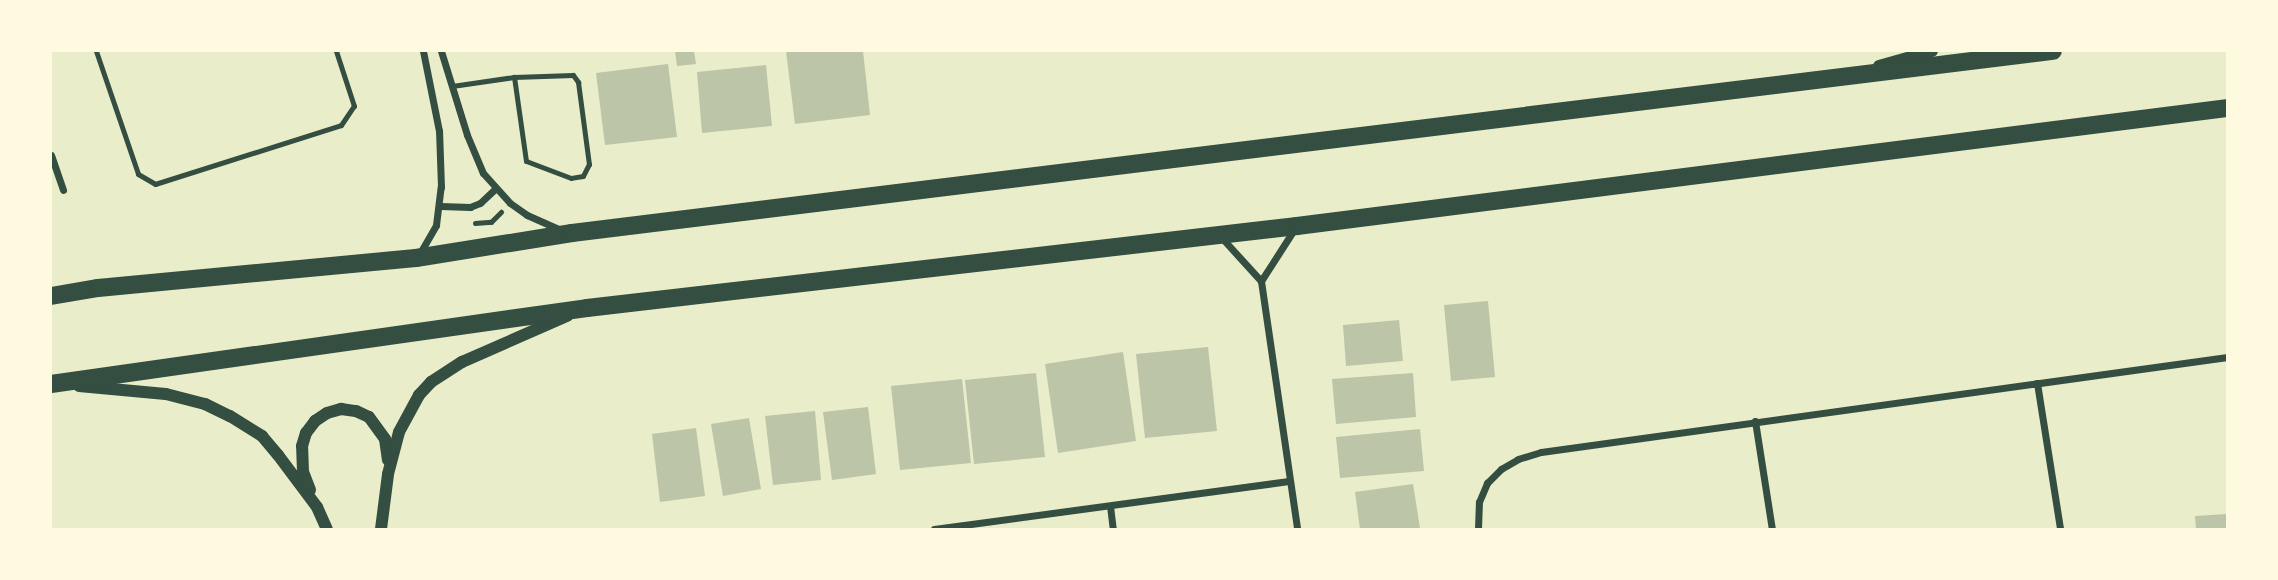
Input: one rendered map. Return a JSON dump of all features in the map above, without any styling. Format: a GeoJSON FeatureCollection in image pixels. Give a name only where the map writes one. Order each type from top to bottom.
{"type":"FeatureCollection","features":[{"type":"Feature","properties":{"kind":"main road"},"geometry":{"type":"LineString","coordinates":[[51,296],[98,288],[416,258],[572,233],[2053,51]]}},
{"type":"Feature","properties":{"kind":"main road"},"geometry":{"type":"LineString","coordinates":[[51,385],[587,309],[1297,226],[2227,108]]}},
{"type":"Feature","properties":{"kind":"street"},"geometry":{"type":"LineString","coordinates":[[416,258],[432,233],[440,206],[439,131],[423,51]]}},
{"type":"Feature","properties":{"kind":"street"},"geometry":{"type":"LineString","coordinates":[[441,51],[473,155],[495,189],[527,215],[572,233]]}},
{"type":"Feature","properties":{"kind":"street"},"geometry":{"type":"LineString","coordinates":[[1835,79],[1932,51]]}},
{"type":"Feature","properties":{"kind":"street"},"geometry":{"type":"LineString","coordinates":[[51,155],[63,190]]}},
{"type":"Feature","properties":{"kind":"street"},"geometry":{"type":"LineString","coordinates":[[440,206],[470,207],[480,203],[495,189]]}},
{"type":"Feature","properties":{"kind":"street"},"geometry":{"type":"LineString","coordinates":[[1261,281],[1297,226]]}},
{"type":"Feature","properties":{"kind":"street"},"geometry":{"type":"LineString","coordinates":[[1219,235],[1261,281],[1297,529]]}},
{"type":"Feature","properties":{"kind":"street"},"geometry":{"type":"LineString","coordinates":[[381,529],[388,474],[399,432],[419,395],[431,382],[481,353],[587,309]]}},
{"type":"Feature","properties":{"kind":"street"},"geometry":{"type":"LineString","coordinates":[[1478,529],[1479,502],[1487,483],[1501,469],[1518,458],[1541,452],[2227,357]]}},
{"type":"Feature","properties":{"kind":"street"},"geometry":{"type":"LineString","coordinates":[[2037,383],[2060,529]]}},
{"type":"Feature","properties":{"kind":"street"},"geometry":{"type":"LineString","coordinates":[[51,385],[129,388],[205,404],[262,436],[317,507]]}},
{"type":"Feature","properties":{"kind":"street"},"geometry":{"type":"LineString","coordinates":[[327,529],[303,472],[302,446],[310,427],[327,413],[341,409],[356,411],[374,422],[385,439],[388,474]]}},
{"type":"Feature","properties":{"kind":"street"},"geometry":{"type":"LineString","coordinates":[[1755,421],[1772,529]]}},
{"type":"Feature","properties":{"kind":"street"},"geometry":{"type":"LineString","coordinates":[[934,529],[1289,481]]}},
{"type":"Feature","properties":{"kind":"street"},"geometry":{"type":"LineString","coordinates":[[1110,506],[1113,529]]}},
{"type":"Feature","properties":{"kind":"lane"},"geometry":{"type":"LineString","coordinates":[[96,51],[138,174],[155,184],[341,125],[354,106],[336,51]]}},
{"type":"Feature","properties":{"kind":"lane"},"geometry":{"type":"LineString","coordinates":[[452,86],[514,77],[568,75],[576,78],[589,164],[583,176],[571,178],[526,161],[514,77]]}},
{"type":"Feature","properties":{"kind":"building"},"geometry":{"type":"Polygon","coordinates":[[[675,51],[694,51],[696,64],[677,66],[675,51]]]}},
{"type":"Feature","properties":{"kind":"building"},"geometry":{"type":"Polygon","coordinates":[[[786,51],[863,51],[870,115],[795,124],[786,51]]]}},
{"type":"Feature","properties":{"kind":"building"},"geometry":{"type":"Polygon","coordinates":[[[668,64],[677,137],[605,145],[596,73],[668,64]]]}},
{"type":"Feature","properties":{"kind":"building"},"geometry":{"type":"Polygon","coordinates":[[[766,65],[772,126],[702,133],[697,72],[766,65]]]}},
{"type":"Feature","properties":{"kind":"building"},"geometry":{"type":"Polygon","coordinates":[[[1488,301],[1495,377],[1451,381],[1444,305],[1488,301]]]}},
{"type":"Feature","properties":{"kind":"building"},"geometry":{"type":"Polygon","coordinates":[[[1399,320],[1403,361],[1346,366],[1343,325],[1399,320]]]}},
{"type":"Feature","properties":{"kind":"building"},"geometry":{"type":"Polygon","coordinates":[[[1208,347],[1217,431],[1145,438],[1136,354],[1208,347]]]}},
{"type":"Feature","properties":{"kind":"building"},"geometry":{"type":"Polygon","coordinates":[[[1123,352],[1136,441],[1058,453],[1045,364],[1123,352]]]}},
{"type":"Feature","properties":{"kind":"building"},"geometry":{"type":"Polygon","coordinates":[[[1036,373],[1045,457],[974,464],[965,380],[1036,373]]]}},
{"type":"Feature","properties":{"kind":"building"},"geometry":{"type":"Polygon","coordinates":[[[1413,373],[1416,417],[1336,424],[1332,379],[1413,373]]]}},
{"type":"Feature","properties":{"kind":"building"},"geometry":{"type":"Polygon","coordinates":[[[962,379],[971,463],[900,470],[891,386],[962,379]]]}},
{"type":"Feature","properties":{"kind":"building"},"geometry":{"type":"Polygon","coordinates":[[[868,407],[876,474],[832,480],[823,412],[868,407]]]}},
{"type":"Feature","properties":{"kind":"building"},"geometry":{"type":"Polygon","coordinates":[[[815,411],[821,480],[773,485],[765,416],[815,411]]]}},
{"type":"Feature","properties":{"kind":"building"},"geometry":{"type":"Polygon","coordinates":[[[749,418],[761,489],[723,496],[711,424],[749,418]]]}},
{"type":"Feature","properties":{"kind":"building"},"geometry":{"type":"Polygon","coordinates":[[[696,428],[705,496],[660,502],[652,434],[696,428]]]}},
{"type":"Feature","properties":{"kind":"building"},"geometry":{"type":"Polygon","coordinates":[[[1420,429],[1424,471],[1340,478],[1336,437],[1420,429]]]}},
{"type":"Feature","properties":{"kind":"building"},"geometry":{"type":"Polygon","coordinates":[[[1413,484],[1420,528],[1360,529],[1355,492],[1413,484]]]}},
{"type":"Feature","properties":{"kind":"building"},"geometry":{"type":"Polygon","coordinates":[[[2227,514],[2227,529],[2196,529],[2195,516],[2227,514]]]}}]}
